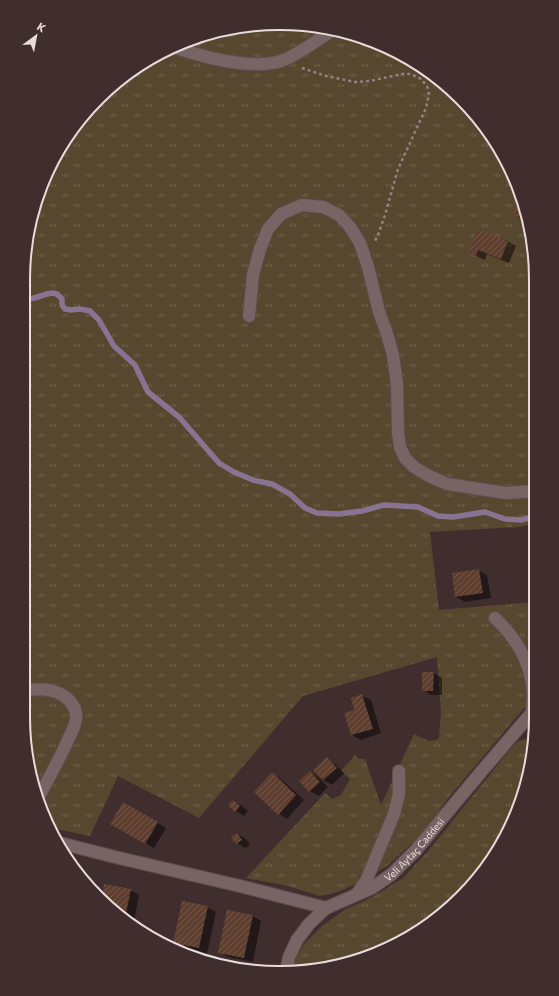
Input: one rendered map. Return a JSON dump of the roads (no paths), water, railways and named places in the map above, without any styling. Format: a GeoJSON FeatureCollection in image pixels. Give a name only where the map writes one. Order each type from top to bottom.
{"type":"FeatureCollection","features":[{"type":"Feature","properties":{"kind":"street"},"geometry":{"type":"LineString","coordinates":[[182,50],[201,56],[229,61],[267,63],[281,61],[294,55],[326,35]]}},
{"type":"Feature","properties":{"kind":"street"},"geometry":{"type":"LineString","coordinates":[[249,316],[253,275],[260,249],[268,229],[281,214],[302,205],[323,207],[339,215],[350,227],[360,243],[379,312],[393,355],[398,384],[398,433],[400,447],[405,458],[420,471],[447,484],[506,493],[529,491]]}},
{"type":"Feature","properties":{"kind":"street"},"geometry":{"type":"LineString","coordinates":[[495,618],[513,638],[520,649],[529,671]]}},
{"type":"Feature","properties":{"kind":"street"},"geometry":{"type":"LineString","coordinates":[[30,690],[45,689],[59,693],[69,700],[75,709],[77,718],[63,750],[42,791]]}},
{"type":"Feature","properties":{"kind":"street","name":"Veli Aytaç Caddesi"},"geometry":{"type":"LineString","coordinates":[[287,966],[289,957],[297,940],[309,924],[326,908],[372,888],[392,874],[416,850],[481,772],[529,719]]}},
{"type":"Feature","properties":{"kind":"street"},"geometry":{"type":"LineString","coordinates":[[356,895],[366,881],[394,814],[399,794],[399,771]]}},
{"type":"Feature","properties":{"kind":"street"},"geometry":{"type":"LineString","coordinates":[[65,844],[326,908]]}},
{"type":"Feature","properties":{"kind":"waterway"},"geometry":{"type":"LineString","coordinates":[[30,299],[53,293],[57,294],[62,299],[62,305],[65,309],[90,311],[99,320],[114,346],[135,365],[148,392],[179,417],[219,463],[234,472],[253,480],[272,484],[290,494],[305,508],[317,513],[339,514],[362,511],[384,505],[418,507],[438,516],[453,517],[485,512],[505,519],[521,520],[529,518]]}}]}
